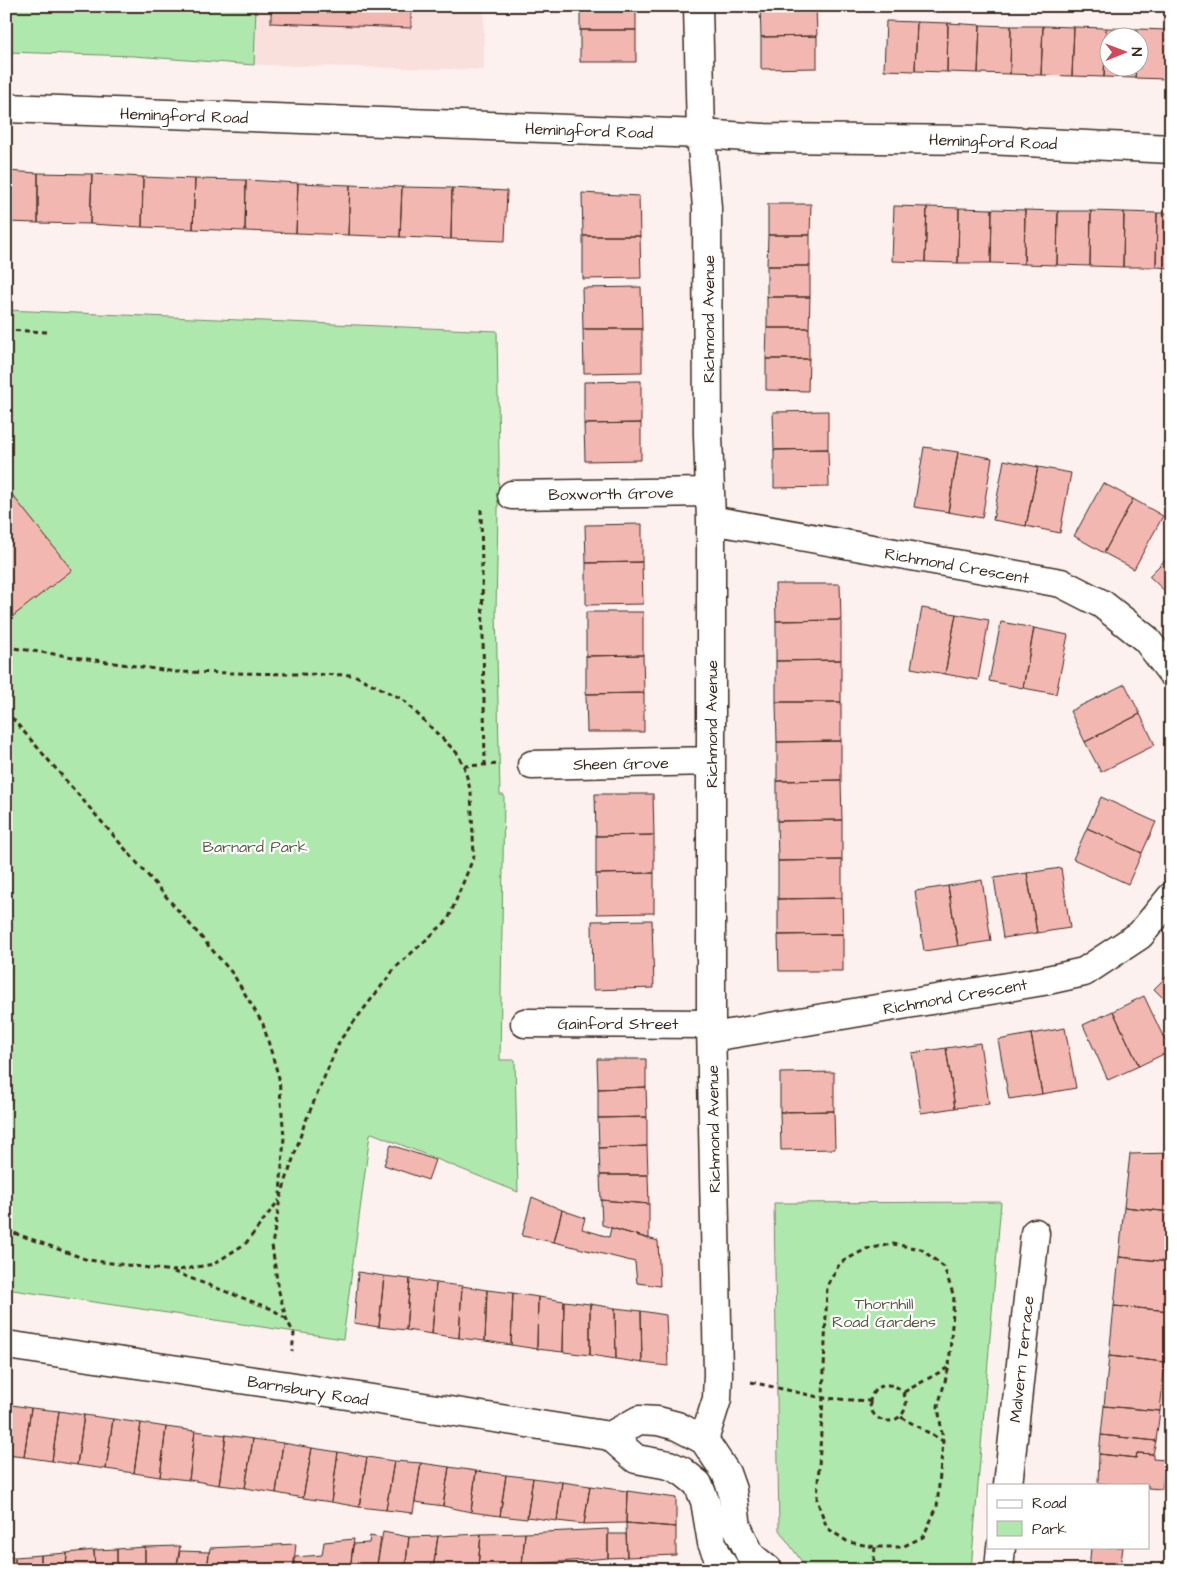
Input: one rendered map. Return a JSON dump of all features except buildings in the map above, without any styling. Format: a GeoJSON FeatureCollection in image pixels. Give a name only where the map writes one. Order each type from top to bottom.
{"type":"FeatureCollection","features":[{"type":"Feature","properties":{"kind":"street","name":"Richmond Avenue"},"geometry":{"type":"LineString","coordinates":[[698,6],[701,134],[707,208],[708,425],[711,520],[711,1030],[718,1374],[717,1400],[704,1440]]}},
{"type":"Feature","properties":{"kind":"street","name":"Hemingford Road"},"geometry":{"type":"LineString","coordinates":[[6,108],[701,134],[762,138],[986,140],[1171,149]]}},
{"type":"Feature","properties":{"kind":"street","name":"Boxworth Grove"},"geometry":{"type":"LineString","coordinates":[[512,495],[710,492]]}},
{"type":"Feature","properties":{"kind":"street","name":"Richmond Crescent"},"geometry":{"type":"LineString","coordinates":[[711,520],[1061,583],[1102,604],[1146,639],[1171,672]]}},
{"type":"Feature","properties":{"kind":"street","name":"Sheen Grove"},"geometry":{"type":"LineString","coordinates":[[532,764],[711,761]]}},
{"type":"Feature","properties":{"kind":"street","name":"Richmond Crescent"},"geometry":{"type":"LineString","coordinates":[[711,1030],[1043,981],[1084,972],[1140,935],[1171,897]]}},
{"type":"Feature","properties":{"kind":"street","name":"Gainford Street"},"geometry":{"type":"LineString","coordinates":[[525,1023],[711,1030]]}},
{"type":"Feature","properties":{"kind":"street","name":"Malvern Terrace"},"geometry":{"type":"LineString","coordinates":[[1008,1484],[1035,1233]]}},
{"type":"Feature","properties":{"kind":"street","name":"Barnsbury Road"},"geometry":{"type":"LineString","coordinates":[[6,1345],[289,1386],[610,1436]]}},
{"type":"Feature","properties":{"kind":"street"},"geometry":{"type":"LineString","coordinates":[[726,1570],[712,1543],[705,1501],[698,1484],[682,1471],[669,1465],[636,1459],[610,1436],[639,1420],[658,1421],[677,1426],[704,1440],[726,1473],[732,1490],[737,1527],[751,1556],[768,1570]]}},
{"type":"Feature","properties":{"kind":"street"},"geometry":{"type":"LineString","coordinates":[[999,1570],[1001,1548]]}},
{"type":"Feature","properties":{"kind":"path"},"geometry":{"type":"LineString","coordinates":[[6,330],[49,332]]}},
{"type":"Feature","properties":{"kind":"path"},"geometry":{"type":"LineString","coordinates":[[484,765],[480,495],[512,495]]}},
{"type":"Feature","properties":{"kind":"path"},"geometry":{"type":"LineString","coordinates":[[6,647],[176,672],[354,675],[402,699],[457,752],[464,766],[471,793],[474,856],[448,920],[396,967],[340,1040],[304,1125],[280,1200],[246,1243],[214,1264],[173,1272]]}},
{"type":"Feature","properties":{"kind":"path"},"geometry":{"type":"LineString","coordinates":[[6,711],[232,974],[263,1024],[279,1078],[284,1137],[280,1200],[272,1245],[278,1288],[286,1318],[294,1334],[289,1386]]}},
{"type":"Feature","properties":{"kind":"path"},"geometry":{"type":"LineString","coordinates":[[6,1230],[88,1260],[173,1272],[272,1308],[286,1318]]}},
{"type":"Feature","properties":{"kind":"path"},"geometry":{"type":"LineString","coordinates":[[893,1244],[921,1249],[944,1267],[954,1297],[949,1367],[938,1406],[943,1441],[937,1507],[923,1537],[902,1547],[874,1547],[848,1542],[827,1528],[817,1500],[827,1286],[840,1263],[866,1249],[893,1244]]}},
{"type":"Feature","properties":{"kind":"path"},"geometry":{"type":"LineString","coordinates":[[904,1392],[949,1367]]}},
{"type":"Feature","properties":{"kind":"path"},"geometry":{"type":"LineString","coordinates":[[718,1374],[823,1398],[869,1401]]}},
{"type":"Feature","properties":{"kind":"path"},"geometry":{"type":"LineString","coordinates":[[892,1384],[904,1392],[907,1405],[900,1418],[887,1422],[874,1416],[869,1401],[876,1387],[892,1384]]}},
{"type":"Feature","properties":{"kind":"path"},"geometry":{"type":"LineString","coordinates":[[900,1418],[943,1441]]}},
{"type":"Feature","properties":{"kind":"path"},"geometry":{"type":"LineString","coordinates":[[873,1570],[874,1547]]}},
{"type":"Feature","properties":{"kind":"shaded area"},"geometry":{"type":"Polygon","coordinates":[[[137,6],[484,6],[484,70],[254,65],[134,56],[137,6]]]}},
{"type":"Feature","properties":{"kind":"green space"},"geometry":{"type":"Polygon","coordinates":[[[6,6],[256,6],[254,65],[134,56],[6,52],[6,6]]]}},
{"type":"Feature","properties":{"kind":"green space","name":"Barnard Park"},"geometry":{"type":"Polygon","coordinates":[[[6,310],[497,331],[499,462],[496,610],[500,795],[504,795],[500,1060],[515,1060],[518,1192],[372,1133],[370,1134],[343,1339],[6,1289],[6,310]]]}},
{"type":"Feature","properties":{"kind":"green space","name":"Thornhill Road Gardens"},"geometry":{"type":"Polygon","coordinates":[[[1001,1202],[971,1570],[808,1570],[779,1530],[774,1203],[1001,1202]]]}}]}
